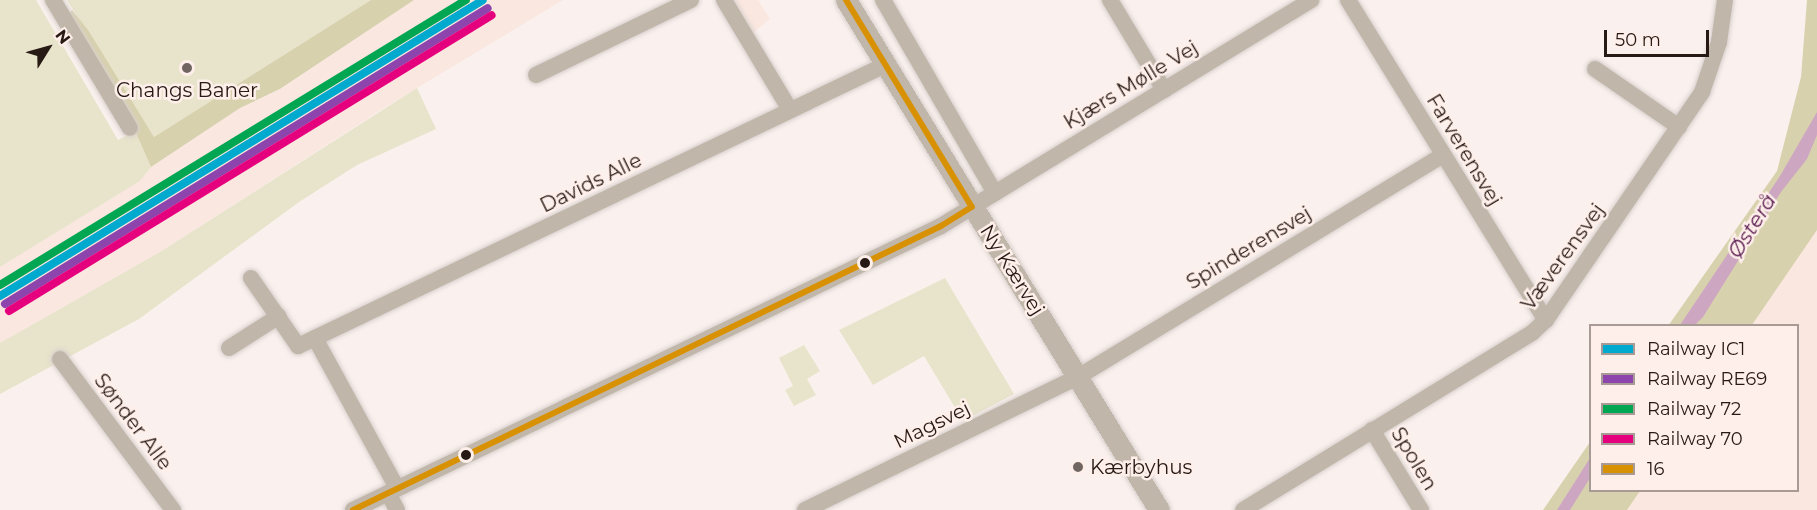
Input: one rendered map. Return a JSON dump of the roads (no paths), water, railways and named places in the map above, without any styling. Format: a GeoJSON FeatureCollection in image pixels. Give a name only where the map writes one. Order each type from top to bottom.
{"type":"FeatureCollection","features":[{"type":"Feature","properties":{"kind":"street"},"geometry":{"type":"LineString","coordinates":[[53,0],[130,128]]}},
{"type":"Feature","properties":{"kind":"street"},"geometry":{"type":"LineString","coordinates":[[537,75],[691,0]]}},
{"type":"Feature","properties":{"kind":"street"},"geometry":{"type":"LineString","coordinates":[[724,0],[790,110]]}},
{"type":"Feature","properties":{"kind":"street","name":"Ny Kærvej"},"geometry":{"type":"LineString","coordinates":[[846,0],[1159,510]]}},
{"type":"Feature","properties":{"kind":"street","name":"Ny Kærvej"},"geometry":{"type":"LineString","coordinates":[[883,0],[995,193]]}},
{"type":"Feature","properties":{"kind":"street"},"geometry":{"type":"LineString","coordinates":[[1110,0],[1164,90]]}},
{"type":"Feature","properties":{"kind":"street","name":"Kjærs Mølle Vej"},"geometry":{"type":"LineString","coordinates":[[353,510],[941,226],[1311,0]]}},
{"type":"Feature","properties":{"kind":"street","name":"Farverensvej"},"geometry":{"type":"LineString","coordinates":[[1348,0],[1545,320]]}},
{"type":"Feature","properties":{"kind":"street","name":"Væverensvej"},"geometry":{"type":"LineString","coordinates":[[1243,510],[1533,332],[1545,320],[1702,92],[1713,65],[1725,0]]}},
{"type":"Feature","properties":{"kind":"street","name":"Davids Alle"},"geometry":{"type":"LineString","coordinates":[[251,278],[298,346],[885,65]]}},
{"type":"Feature","properties":{"kind":"street"},"geometry":{"type":"LineString","coordinates":[[1595,69],[1679,127]]}},
{"type":"Feature","properties":{"kind":"street","name":"Spinderensvej"},"geometry":{"type":"LineString","coordinates":[[1078,377],[1443,155]]}},
{"type":"Feature","properties":{"kind":"street"},"geometry":{"type":"LineString","coordinates":[[229,348],[279,316]]}},
{"type":"Feature","properties":{"kind":"street"},"geometry":{"type":"LineString","coordinates":[[315,338],[392,491],[397,510]]}},
{"type":"Feature","properties":{"kind":"street","name":"Sønder Alle"},"geometry":{"type":"LineString","coordinates":[[60,359],[173,510]]}},
{"type":"Feature","properties":{"kind":"street","name":"Magsvej"},"geometry":{"type":"LineString","coordinates":[[805,510],[1078,377]]}},
{"type":"Feature","properties":{"kind":"street","name":"Spolen"},"geometry":{"type":"LineString","coordinates":[[1372,430],[1420,510]]}},
{"type":"Feature","properties":{"kind":"water","name":"Østerå"},"geometry":{"type":"Polygon","coordinates":[[[1817,112],[1817,135],[1807,159],[1781,192],[1703,317],[1696,324],[1681,324],[1780,176],[1817,112]]]}},
{"type":"Feature","properties":{"kind":"water"},"geometry":{"type":"Polygon","coordinates":[[[1589,460],[1589,480],[1570,510],[1557,510],[1589,460]]]}},
{"type":"Feature","properties":{"kind":"rail line","name":"72"},"geometry":{"type":"LineString","coordinates":[[0,285],[466,0]]}},
{"type":"Feature","properties":{"kind":"rail line","name":"IC1"},"geometry":{"type":"LineString","coordinates":[[0,296],[483,0]]}},
{"type":"Feature","properties":{"kind":"rail line","name":"RE69"},"geometry":{"type":"LineString","coordinates":[[5,304],[488,8]]}},
{"type":"Feature","properties":{"kind":"rail line","name":"70"},"geometry":{"type":"LineString","coordinates":[[9,311],[492,15]]}},
{"type":"Feature","properties":{"kind":"place","name":"Changs Baner"},"geometry":{"type":"Point","coordinates":[187,68]}},
{"type":"Feature","properties":{"kind":"place","name":"Kærbyhus"},"geometry":{"type":"Point","coordinates":[1078,467]}}]}
